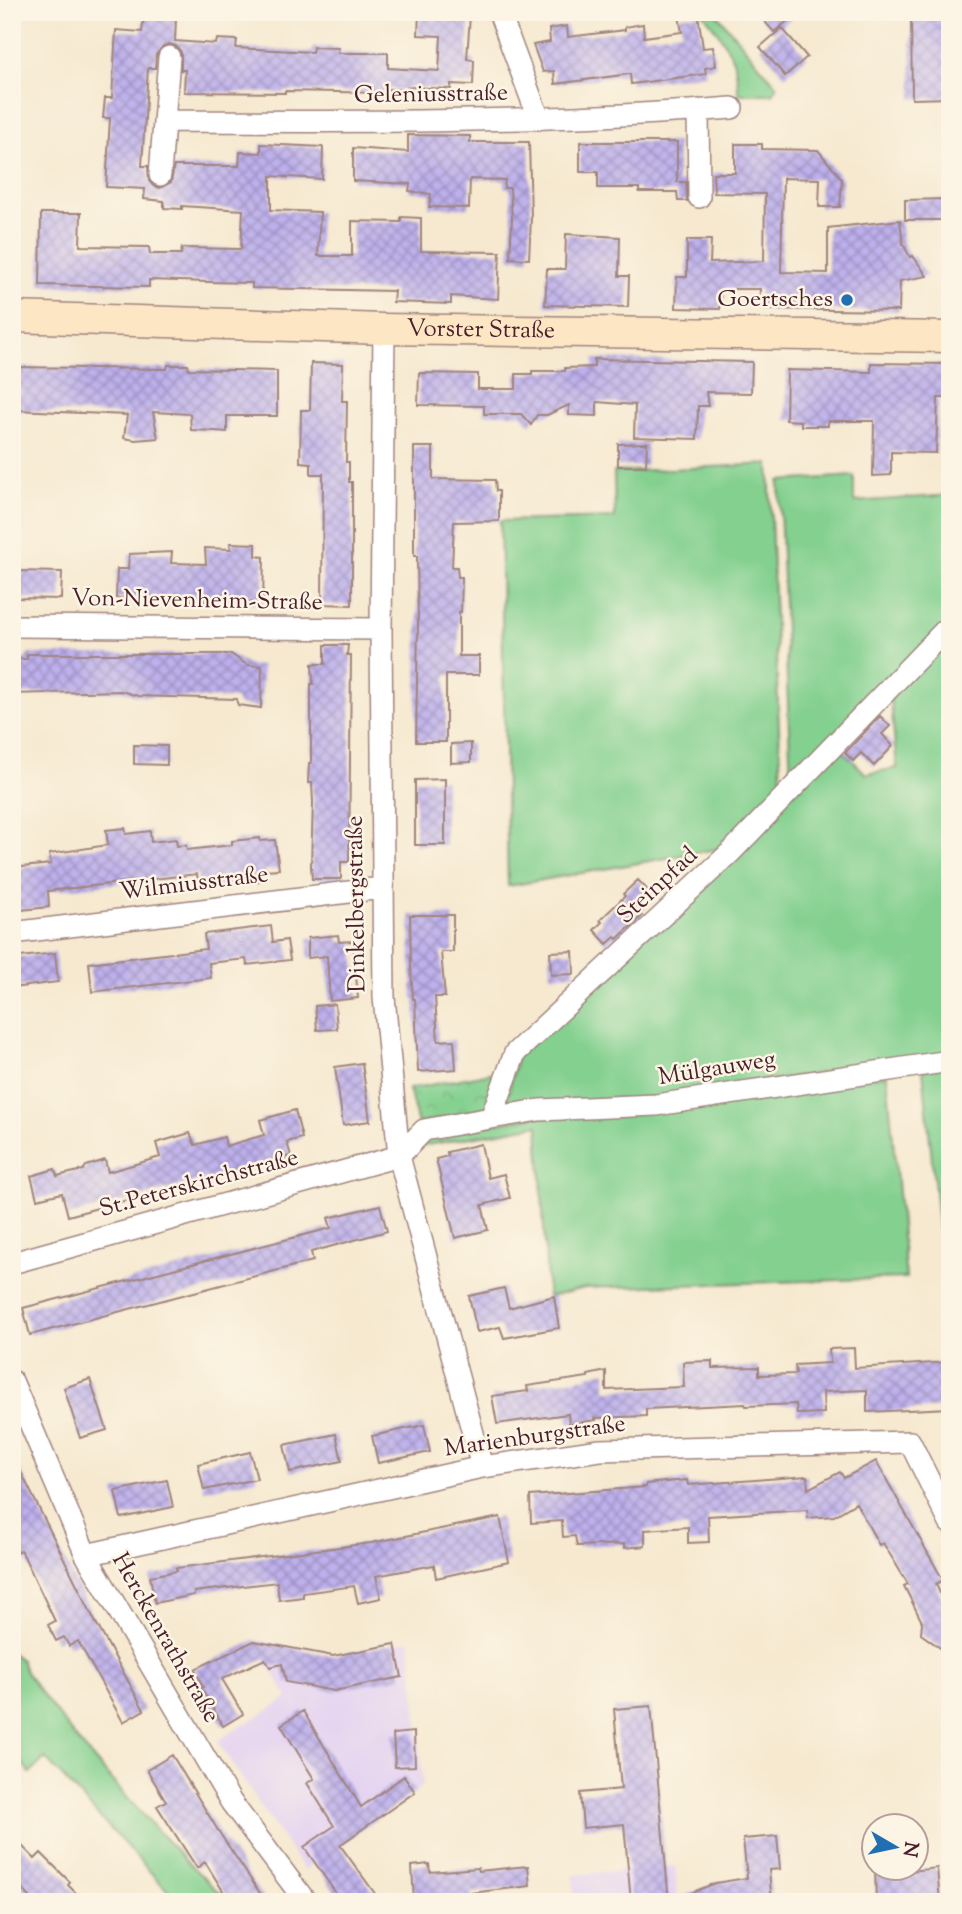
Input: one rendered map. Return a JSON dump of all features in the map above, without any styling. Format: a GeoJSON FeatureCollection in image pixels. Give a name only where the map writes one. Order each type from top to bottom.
{"type":"FeatureCollection","features":[{"type":"Feature","properties":{"kind":"main road","name":"Vorster Straße"},"geometry":{"type":"LineString","coordinates":[[12,317],[384,329],[950,337]]}},
{"type":"Feature","properties":{"kind":"street"},"geometry":{"type":"LineString","coordinates":[[499,12],[539,120]]}},
{"type":"Feature","properties":{"kind":"street"},"geometry":{"type":"LineString","coordinates":[[160,176],[169,57]]}},
{"type":"Feature","properties":{"kind":"street","name":"Geleniusstraße"},"geometry":{"type":"LineString","coordinates":[[164,121],[539,120],[732,108]]}},
{"type":"Feature","properties":{"kind":"street"},"geometry":{"type":"LineString","coordinates":[[698,110],[699,197]]}},
{"type":"Feature","properties":{"kind":"street","name":"Dinkelbergstraße"},"geometry":{"type":"LineString","coordinates":[[384,329],[381,629],[384,997],[399,1156],[482,1467]]}},
{"type":"Feature","properties":{"kind":"street","name":"Steinpfad"},"geometry":{"type":"LineString","coordinates":[[491,1118],[515,1053],[731,852],[950,625]]}},
{"type":"Feature","properties":{"kind":"street","name":"Von-Nievenheim-Straße"},"geometry":{"type":"LineString","coordinates":[[12,626],[381,629]]}},
{"type":"Feature","properties":{"kind":"street","name":"Wilmiusstraße"},"geometry":{"type":"LineString","coordinates":[[12,933],[383,888]]}},
{"type":"Feature","properties":{"kind":"street","name":"Mülgauweg"},"geometry":{"type":"LineString","coordinates":[[491,1118],[539,1110],[656,1105],[950,1060]]}},
{"type":"Feature","properties":{"kind":"street"},"geometry":{"type":"LineString","coordinates":[[399,1156],[424,1130],[491,1118]]}},
{"type":"Feature","properties":{"kind":"street","name":"St.Peterskirchstraße"},"geometry":{"type":"LineString","coordinates":[[12,1263],[399,1156]]}},
{"type":"Feature","properties":{"kind":"street","name":"Herckenrathstraße"},"geometry":{"type":"LineString","coordinates":[[12,1381],[86,1555],[231,1802],[306,1902]]}},
{"type":"Feature","properties":{"kind":"street","name":"Marienburgstraße"},"geometry":{"type":"LineString","coordinates":[[86,1555],[482,1467],[600,1450],[910,1442],[950,1523]]}},
{"type":"Feature","properties":{"kind":"shaded area"},"geometry":{"type":"Polygon","coordinates":[[[254,1640],[334,1656],[410,1640],[423,1786],[304,1870],[217,1741],[288,1698],[254,1640]]]}},
{"type":"Feature","properties":{"kind":"shaded area"},"geometry":{"type":"Polygon","coordinates":[[[675,1866],[678,1902],[575,1902],[573,1875],[675,1866]]]}},
{"type":"Feature","properties":{"kind":"green space"},"geometry":{"type":"Polygon","coordinates":[[[702,12],[715,12],[777,86],[772,94],[738,94],[733,60],[723,40],[702,12]]]}},
{"type":"Feature","properties":{"kind":"green space"},"geometry":{"type":"Polygon","coordinates":[[[769,464],[781,782],[787,781],[729,847],[508,886],[500,521],[615,518],[614,472],[769,464]]]}},
{"type":"Feature","properties":{"kind":"green space"},"geometry":{"type":"Polygon","coordinates":[[[854,476],[854,502],[950,495],[950,619],[791,780],[779,481],[854,476]]]}},
{"type":"Feature","properties":{"kind":"green space"},"geometry":{"type":"Polygon","coordinates":[[[950,632],[950,1053],[656,1098],[505,1108],[517,1057],[838,746],[866,774],[897,768],[890,692],[950,632]]]}},
{"type":"Feature","properties":{"kind":"green space"},"geometry":{"type":"Polygon","coordinates":[[[950,1066],[950,1291],[945,1292],[923,1070],[950,1066]]]}},
{"type":"Feature","properties":{"kind":"green space"},"geometry":{"type":"Polygon","coordinates":[[[501,1071],[490,1107],[418,1124],[409,1089],[501,1071]]]}},
{"type":"Feature","properties":{"kind":"green space"},"geometry":{"type":"Polygon","coordinates":[[[887,1075],[906,1278],[585,1288],[548,1297],[538,1125],[421,1146],[419,1137],[536,1116],[887,1075]]]}},
{"type":"Feature","properties":{"kind":"green space"},"geometry":{"type":"Polygon","coordinates":[[[12,1653],[21,1660],[26,1673],[78,1741],[129,1800],[229,1902],[178,1902],[45,1758],[30,1773],[12,1751],[12,1653]]]}},
{"type":"Feature","properties":{"kind":"building"},"geometry":{"type":"Polygon","coordinates":[[[419,12],[462,12],[461,14],[470,15],[467,59],[474,60],[473,85],[451,84],[451,89],[408,87],[408,90],[388,89],[388,93],[184,92],[185,70],[181,70],[181,52],[176,46],[163,46],[156,55],[155,68],[148,68],[142,166],[148,166],[149,181],[160,188],[171,182],[174,166],[239,166],[240,152],[261,153],[261,144],[323,147],[322,179],[271,176],[271,210],[320,212],[318,256],[352,256],[352,221],[401,222],[401,217],[421,218],[421,251],[500,252],[498,299],[451,296],[451,304],[393,302],[394,291],[252,288],[252,283],[149,280],[149,287],[40,285],[41,213],[81,213],[80,246],[149,247],[150,254],[181,254],[182,248],[241,249],[243,210],[182,206],[182,209],[164,208],[164,201],[144,199],[145,189],[106,187],[110,118],[103,118],[105,98],[112,98],[116,30],[142,32],[144,15],[176,18],[175,41],[216,44],[217,39],[237,40],[236,48],[312,52],[313,47],[339,48],[338,53],[388,53],[388,68],[439,71],[441,36],[418,35],[419,12]]]}},
{"type":"Feature","properties":{"kind":"building"},"geometry":{"type":"Polygon","coordinates":[[[756,12],[799,12],[774,32],[756,12]]]}},
{"type":"Feature","properties":{"kind":"building"},"geometry":{"type":"Polygon","coordinates":[[[911,12],[950,12],[950,98],[912,99],[911,12]]]}},
{"type":"Feature","properties":{"kind":"building"},"geometry":{"type":"Polygon","coordinates":[[[698,14],[703,48],[713,47],[716,66],[705,68],[706,74],[631,84],[630,74],[555,84],[554,71],[543,72],[533,45],[550,42],[549,29],[567,26],[568,37],[625,30],[625,27],[643,24],[644,37],[682,32],[679,16],[698,14]]]}},
{"type":"Feature","properties":{"kind":"building"},"geometry":{"type":"Polygon","coordinates":[[[782,28],[807,57],[785,76],[760,47],[782,28]]]}},
{"type":"Feature","properties":{"kind":"building"},"geometry":{"type":"Polygon","coordinates":[[[408,135],[470,136],[470,142],[529,142],[529,259],[510,258],[512,219],[510,188],[504,188],[505,180],[470,179],[469,208],[429,207],[431,194],[409,191],[410,184],[353,181],[353,148],[408,152],[408,135]]]}},
{"type":"Feature","properties":{"kind":"building"},"geometry":{"type":"Polygon","coordinates":[[[580,142],[677,142],[677,182],[686,182],[687,201],[678,201],[677,192],[598,188],[598,172],[580,172],[580,142]]]}},
{"type":"Feature","properties":{"kind":"building"},"geometry":{"type":"Polygon","coordinates":[[[735,144],[762,144],[762,149],[818,150],[842,179],[840,207],[819,207],[820,179],[783,178],[781,272],[828,273],[828,228],[900,220],[903,244],[910,257],[913,256],[927,276],[900,281],[899,311],[759,309],[760,289],[721,289],[720,309],[676,308],[677,277],[687,277],[687,240],[711,240],[710,263],[764,261],[765,194],[714,193],[713,173],[735,173],[735,144]]]}},
{"type":"Feature","properties":{"kind":"building"},"geometry":{"type":"Polygon","coordinates":[[[946,199],[946,220],[905,220],[905,200],[946,199]]]}},
{"type":"Feature","properties":{"kind":"building"},"geometry":{"type":"Polygon","coordinates":[[[566,234],[620,237],[619,276],[629,276],[628,307],[545,305],[547,269],[565,269],[566,234]]]}},
{"type":"Feature","properties":{"kind":"building"},"geometry":{"type":"Polygon","coordinates":[[[594,359],[752,362],[751,393],[706,392],[708,406],[698,406],[697,439],[634,437],[635,405],[597,402],[597,416],[569,415],[569,405],[547,415],[537,415],[531,425],[521,414],[484,414],[484,406],[418,405],[419,373],[478,374],[478,389],[516,389],[516,374],[594,367],[594,359]]]}},
{"type":"Feature","properties":{"kind":"building"},"geometry":{"type":"Polygon","coordinates":[[[311,363],[343,364],[342,401],[347,401],[346,462],[349,462],[349,482],[352,482],[352,605],[322,604],[323,474],[311,474],[311,463],[300,462],[301,410],[310,410],[311,363]]]}},
{"type":"Feature","properties":{"kind":"building"},"geometry":{"type":"Polygon","coordinates":[[[871,363],[950,364],[950,398],[938,398],[936,453],[891,452],[891,475],[873,476],[874,421],[828,421],[828,426],[801,426],[801,421],[786,420],[787,370],[871,372],[871,363]]]}},
{"type":"Feature","properties":{"kind":"building"},"geometry":{"type":"Polygon","coordinates":[[[168,365],[188,365],[189,369],[277,371],[277,416],[227,416],[227,432],[191,430],[190,414],[153,412],[158,438],[135,440],[124,438],[127,415],[16,410],[16,402],[12,402],[12,367],[167,369],[168,365]]]}},
{"type":"Feature","properties":{"kind":"building"},"geometry":{"type":"Polygon","coordinates":[[[647,443],[646,466],[618,466],[618,444],[647,443]]]}},
{"type":"Feature","properties":{"kind":"building"},"geometry":{"type":"Polygon","coordinates":[[[414,447],[433,447],[433,479],[495,480],[496,491],[499,491],[499,521],[454,522],[452,567],[457,567],[458,577],[462,577],[459,656],[479,656],[479,675],[446,675],[446,742],[416,742],[418,622],[417,556],[414,556],[414,447]]]}},
{"type":"Feature","properties":{"kind":"building"},"geometry":{"type":"Polygon","coordinates":[[[230,543],[256,544],[256,556],[264,557],[263,603],[116,598],[117,569],[128,569],[129,554],[172,552],[171,563],[206,564],[205,548],[231,549],[230,543]]]}},
{"type":"Feature","properties":{"kind":"building"},"geometry":{"type":"Polygon","coordinates":[[[15,571],[62,572],[61,599],[15,598],[15,571]]]}},
{"type":"Feature","properties":{"kind":"building"},"geometry":{"type":"Polygon","coordinates":[[[325,645],[348,645],[347,655],[351,655],[349,862],[341,862],[341,879],[312,879],[311,866],[313,802],[312,783],[308,783],[311,763],[312,664],[325,664],[325,645]]]}},
{"type":"Feature","properties":{"kind":"building"},"geometry":{"type":"Polygon","coordinates":[[[27,654],[231,654],[247,665],[262,666],[261,708],[238,705],[236,699],[138,696],[121,691],[12,694],[12,659],[27,659],[27,654]]]}},
{"type":"Feature","properties":{"kind":"building"},"geometry":{"type":"Polygon","coordinates":[[[880,716],[890,726],[882,734],[893,746],[874,766],[861,753],[853,761],[845,753],[880,716]]]}},
{"type":"Feature","properties":{"kind":"building"},"geometry":{"type":"Polygon","coordinates":[[[471,743],[471,762],[451,763],[451,744],[471,743]]]}},
{"type":"Feature","properties":{"kind":"building"},"geometry":{"type":"Polygon","coordinates":[[[134,745],[167,746],[167,765],[134,764],[134,745]]]}},
{"type":"Feature","properties":{"kind":"building"},"geometry":{"type":"Polygon","coordinates":[[[445,779],[445,845],[415,845],[415,780],[445,779]]]}},
{"type":"Feature","properties":{"kind":"building"},"geometry":{"type":"Polygon","coordinates":[[[125,828],[126,834],[150,831],[151,842],[176,839],[177,846],[186,845],[187,850],[232,845],[232,841],[260,838],[260,841],[275,840],[279,869],[265,870],[266,880],[199,888],[197,874],[48,891],[49,907],[12,911],[12,868],[51,864],[49,854],[108,845],[106,830],[125,828]]]}},
{"type":"Feature","properties":{"kind":"building"},"geometry":{"type":"Polygon","coordinates":[[[638,880],[655,898],[640,913],[642,916],[617,939],[615,937],[607,944],[594,930],[602,922],[600,920],[638,880]]]}},
{"type":"Feature","properties":{"kind":"building"},"geometry":{"type":"Polygon","coordinates":[[[410,915],[453,915],[453,952],[441,952],[445,997],[435,997],[438,1041],[454,1040],[456,1069],[418,1072],[410,915]]]}},
{"type":"Feature","properties":{"kind":"building"},"geometry":{"type":"Polygon","coordinates":[[[271,926],[273,942],[287,940],[290,960],[247,965],[246,959],[209,963],[211,978],[92,992],[89,963],[206,949],[204,934],[271,926]]]}},
{"type":"Feature","properties":{"kind":"building"},"geometry":{"type":"Polygon","coordinates":[[[338,935],[339,942],[353,941],[358,998],[330,1001],[327,956],[308,958],[308,938],[338,935]]]}},
{"type":"Feature","properties":{"kind":"building"},"geometry":{"type":"Polygon","coordinates":[[[573,951],[574,974],[551,975],[550,952],[573,951]]]}},
{"type":"Feature","properties":{"kind":"building"},"geometry":{"type":"Polygon","coordinates":[[[55,953],[58,982],[12,988],[12,958],[55,953]]]}},
{"type":"Feature","properties":{"kind":"building"},"geometry":{"type":"Polygon","coordinates":[[[335,1004],[337,1029],[317,1030],[315,1006],[335,1004]]]}},
{"type":"Feature","properties":{"kind":"building"},"geometry":{"type":"Polygon","coordinates":[[[362,1063],[370,1121],[343,1125],[335,1067],[362,1063]]]}},
{"type":"Feature","properties":{"kind":"building"},"geometry":{"type":"Polygon","coordinates":[[[295,1110],[302,1138],[287,1142],[291,1156],[68,1216],[62,1193],[37,1199],[31,1176],[55,1169],[57,1176],[83,1170],[86,1166],[105,1160],[108,1172],[160,1157],[156,1143],[190,1133],[195,1145],[224,1137],[226,1146],[264,1135],[260,1120],[295,1110]]]}},
{"type":"Feature","properties":{"kind":"building"},"geometry":{"type":"Polygon","coordinates":[[[481,1144],[488,1178],[504,1174],[510,1198],[482,1205],[488,1230],[455,1238],[436,1159],[448,1156],[447,1152],[481,1144]]]}},
{"type":"Feature","properties":{"kind":"building"},"geometry":{"type":"Polygon","coordinates":[[[380,1205],[387,1231],[311,1252],[313,1261],[30,1335],[23,1308],[331,1228],[328,1218],[380,1205]]]}},
{"type":"Feature","properties":{"kind":"building"},"geometry":{"type":"Polygon","coordinates":[[[504,1288],[509,1308],[554,1296],[559,1328],[504,1338],[500,1327],[477,1332],[469,1296],[504,1288]]]}},
{"type":"Feature","properties":{"kind":"building"},"geometry":{"type":"Polygon","coordinates":[[[854,1348],[855,1368],[950,1362],[950,1408],[867,1412],[867,1390],[823,1392],[824,1413],[797,1414],[796,1404],[745,1404],[646,1409],[646,1416],[595,1418],[596,1420],[569,1424],[568,1414],[497,1424],[492,1396],[528,1391],[527,1386],[588,1377],[606,1371],[606,1390],[684,1387],[683,1362],[712,1361],[712,1368],[759,1367],[759,1375],[796,1374],[795,1365],[830,1363],[829,1349],[854,1348]]]}},
{"type":"Feature","properties":{"kind":"building"},"geometry":{"type":"Polygon","coordinates":[[[90,1379],[107,1430],[80,1438],[64,1388],[90,1379]]]}},
{"type":"Feature","properties":{"kind":"building"},"geometry":{"type":"Polygon","coordinates":[[[424,1425],[430,1452],[378,1463],[372,1436],[424,1425]]]}},
{"type":"Feature","properties":{"kind":"building"},"geometry":{"type":"Polygon","coordinates":[[[336,1434],[342,1461],[290,1472],[284,1445],[336,1434]]]}},
{"type":"Feature","properties":{"kind":"building"},"geometry":{"type":"Polygon","coordinates":[[[250,1452],[257,1479],[204,1490],[198,1464],[250,1452]]]}},
{"type":"Feature","properties":{"kind":"building"},"geometry":{"type":"Polygon","coordinates":[[[12,1454],[95,1621],[144,1710],[123,1722],[78,1641],[69,1646],[64,1637],[56,1641],[48,1625],[55,1621],[21,1550],[12,1554],[12,1454]]]}},
{"type":"Feature","properties":{"kind":"building"},"geometry":{"type":"Polygon","coordinates":[[[876,1461],[943,1580],[936,1584],[950,1617],[950,1655],[921,1634],[922,1622],[904,1586],[908,1584],[883,1543],[879,1545],[856,1503],[834,1516],[808,1518],[807,1510],[708,1516],[709,1542],[688,1543],[688,1527],[645,1530],[645,1546],[624,1548],[624,1544],[577,1546],[575,1536],[563,1537],[562,1521],[531,1523],[530,1496],[646,1487],[646,1484],[687,1480],[688,1485],[807,1476],[808,1489],[840,1472],[844,1478],[876,1461]]]}},
{"type":"Feature","properties":{"kind":"building"},"geometry":{"type":"Polygon","coordinates":[[[167,1480],[173,1507],[121,1518],[115,1491],[167,1480]]]}},
{"type":"Feature","properties":{"kind":"building"},"geometry":{"type":"Polygon","coordinates":[[[500,1517],[509,1562],[436,1578],[434,1565],[376,1576],[381,1598],[358,1603],[354,1586],[303,1593],[303,1597],[279,1600],[277,1582],[194,1592],[194,1595],[155,1603],[150,1576],[177,1571],[176,1568],[371,1543],[500,1517]]]}},
{"type":"Feature","properties":{"kind":"building"},"geometry":{"type":"Polygon","coordinates":[[[254,1641],[333,1656],[395,1644],[402,1677],[334,1691],[286,1682],[282,1664],[270,1667],[265,1659],[222,1679],[243,1714],[223,1726],[201,1688],[203,1687],[195,1669],[254,1641]]]}},
{"type":"Feature","properties":{"kind":"building"},"geometry":{"type":"Polygon","coordinates":[[[651,1706],[669,1902],[631,1902],[624,1824],[583,1828],[580,1793],[621,1789],[614,1709],[651,1706]]]}},
{"type":"Feature","properties":{"kind":"building"},"geometry":{"type":"Polygon","coordinates":[[[303,1711],[361,1807],[404,1776],[415,1792],[340,1845],[381,1902],[342,1902],[304,1847],[334,1826],[307,1783],[314,1779],[281,1725],[303,1711]]]}},
{"type":"Feature","properties":{"kind":"building"},"geometry":{"type":"Polygon","coordinates":[[[414,1732],[415,1766],[395,1767],[393,1734],[414,1732]]]}},
{"type":"Feature","properties":{"kind":"building"},"geometry":{"type":"Polygon","coordinates":[[[172,1755],[266,1902],[223,1902],[228,1899],[205,1862],[197,1868],[157,1806],[166,1801],[147,1770],[172,1755]]]}},
{"type":"Feature","properties":{"kind":"building"},"geometry":{"type":"Polygon","coordinates":[[[12,1836],[35,1859],[41,1853],[70,1882],[68,1885],[85,1902],[34,1902],[12,1877],[12,1836]]]}},
{"type":"Feature","properties":{"kind":"building"},"geometry":{"type":"Polygon","coordinates":[[[777,1836],[780,1869],[769,1870],[772,1902],[670,1902],[715,1883],[747,1878],[743,1839],[777,1836]]]}},
{"type":"Feature","properties":{"kind":"building"},"geometry":{"type":"Polygon","coordinates":[[[429,1864],[430,1872],[528,1866],[530,1886],[471,1893],[472,1902],[414,1902],[412,1866],[429,1864]]]}},
{"type":"Feature","properties":{"kind":"building"},"geometry":{"type":"Polygon","coordinates":[[[937,1868],[940,1902],[876,1902],[875,1882],[930,1882],[930,1869],[937,1868]]]}},
{"type":"Feature","properties":{"kind":"place","name":"Goertsches"},"geometry":{"type":"Point","coordinates":[847,300]}}]}
